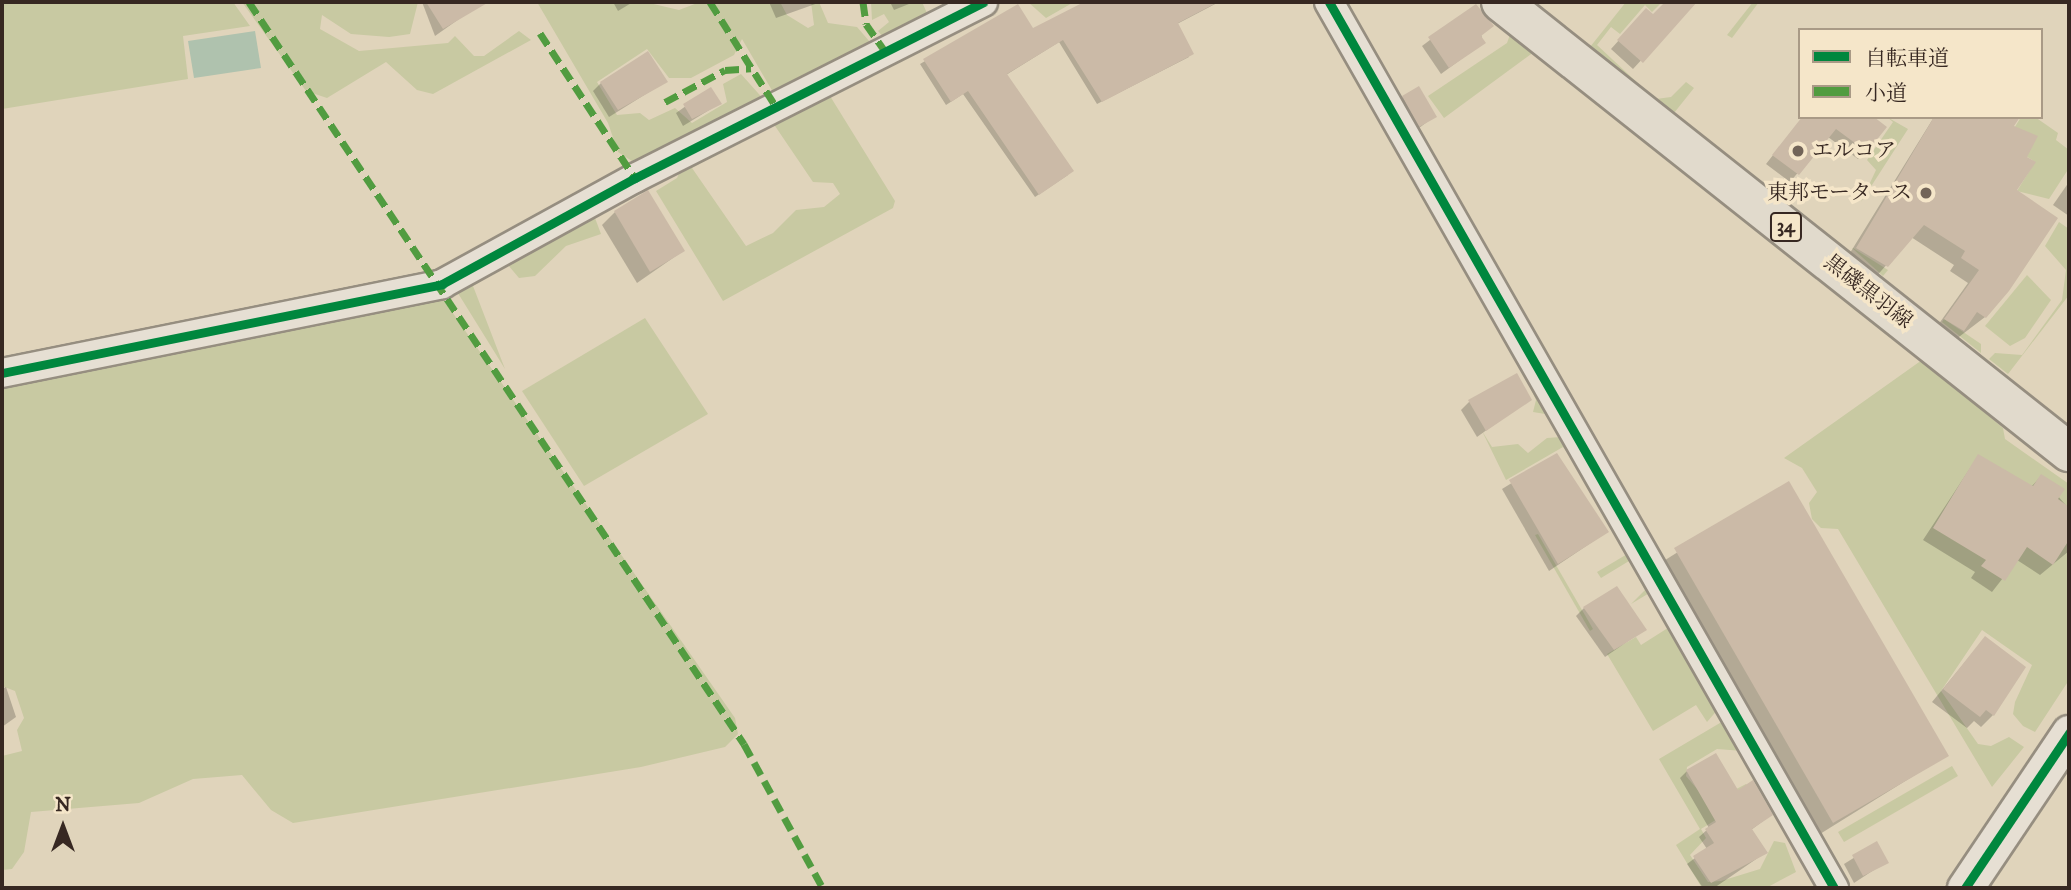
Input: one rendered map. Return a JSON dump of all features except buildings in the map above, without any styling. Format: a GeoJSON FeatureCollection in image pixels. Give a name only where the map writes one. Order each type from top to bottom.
{"type":"FeatureCollection","features":[{"type":"Feature","properties":{"kind":"main road","name":"黒磯黒羽線"},"geometry":{"type":"LineString","coordinates":[[1501,2],[2069,452]]}},
{"type":"Feature","properties":{"kind":"street"},"geometry":{"type":"LineString","coordinates":[[2,373],[442,284],[983,2]]}},
{"type":"Feature","properties":{"kind":"street"},"geometry":{"type":"LineString","coordinates":[[1329,2],[1834,888]]}},
{"type":"Feature","properties":{"kind":"street"},"geometry":{"type":"LineString","coordinates":[[1965,888],[2069,733]]}},
{"type":"Feature","properties":{"kind":"shaded area"},"geometry":{"type":"Polygon","coordinates":[[[2,2],[233,2],[250,26],[183,36],[188,79],[2,109],[2,2]]]}},
{"type":"Feature","properties":{"kind":"shaded area"},"geometry":{"type":"Polygon","coordinates":[[[242,2],[418,2],[410,34],[389,37],[351,34],[322,15],[320,29],[359,51],[448,43],[455,36],[474,56],[484,56],[519,31],[531,40],[433,94],[417,90],[386,62],[327,98],[306,91],[242,2]]]}},
{"type":"Feature","properties":{"kind":"shaded area"},"geometry":{"type":"Polygon","coordinates":[[[537,2],[645,2],[679,10],[700,2],[780,2],[787,15],[808,28],[814,25],[811,2],[819,2],[828,23],[857,27],[876,49],[777,99],[742,39],[734,55],[691,78],[669,78],[647,49],[597,82],[617,115],[640,113],[649,120],[675,108],[692,123],[727,102],[723,84],[741,74],[767,103],[635,163],[618,152],[608,123],[537,2]]]}},
{"type":"Feature","properties":{"kind":"shaded area"},"geometry":{"type":"Polygon","coordinates":[[[871,2],[922,2],[931,22],[888,43],[878,31],[889,22],[884,14],[872,20],[871,2]]]}},
{"type":"Feature","properties":{"kind":"shaded area"},"geometry":{"type":"Polygon","coordinates":[[[1028,2],[1074,2],[1046,18],[1028,2]]]}},
{"type":"Feature","properties":{"kind":"shaded area"},"geometry":{"type":"Polygon","coordinates":[[[1626,2],[1662,2],[1652,12],[1645,5],[1620,34],[1611,27],[1597,45],[1643,88],[1590,47],[1626,2]]]}},
{"type":"Feature","properties":{"kind":"shaded area"},"geometry":{"type":"Polygon","coordinates":[[[1753,2],[1759,2],[1732,38],[1727,35],[1753,2]]]}},
{"type":"Feature","properties":{"kind":"shaded area"},"geometry":{"type":"Polygon","coordinates":[[[1512,29],[1538,49],[1444,118],[1428,96],[1507,43],[1512,29]]]}},
{"type":"Feature","properties":{"kind":"shaded area"},"geometry":{"type":"Polygon","coordinates":[[[255,31],[261,68],[194,78],[188,41],[255,31]]]}},
{"type":"Feature","properties":{"kind":"shaded area"},"geometry":{"type":"Polygon","coordinates":[[[1686,82],[1694,88],[1674,113],[1656,99],[1671,97],[1686,82]]]}},
{"type":"Feature","properties":{"kind":"shaded area"},"geometry":{"type":"Polygon","coordinates":[[[822,93],[830,96],[895,201],[893,208],[723,301],[656,191],[677,178],[683,164],[822,93]],[[773,123],[692,168],[746,246],[773,233],[796,210],[824,207],[840,194],[833,183],[813,182],[773,123]]]}},
{"type":"Feature","properties":{"kind":"shaded area"},"geometry":{"type":"Polygon","coordinates":[[[1889,119],[1908,129],[1861,202],[1876,170],[1867,160],[1893,122],[1889,119]]]}},
{"type":"Feature","properties":{"kind":"shaded area"},"geometry":{"type":"Polygon","coordinates":[[[2020,119],[2038,119],[2058,133],[2056,140],[2069,150],[2069,168],[2049,199],[2017,191],[2035,162],[2014,148],[2013,130],[2020,119]]]}},
{"type":"Feature","properties":{"kind":"shaded area"},"geometry":{"type":"Polygon","coordinates":[[[581,216],[595,218],[601,234],[566,246],[535,276],[519,278],[508,265],[473,286],[505,369],[456,290],[581,216]]]}},
{"type":"Feature","properties":{"kind":"shaded area"},"geometry":{"type":"Polygon","coordinates":[[[2059,222],[2069,229],[2069,295],[2008,374],[1989,359],[1995,353],[2022,355],[2062,300],[2066,270],[2045,246],[2059,222]]]}},
{"type":"Feature","properties":{"kind":"shaded area"},"geometry":{"type":"Polygon","coordinates":[[[1853,248],[1888,270],[1883,276],[1853,248]]]}},
{"type":"Feature","properties":{"kind":"shaded area"},"geometry":{"type":"Polygon","coordinates":[[[2027,275],[2051,300],[2025,338],[2010,346],[1985,326],[2027,275]]]}},
{"type":"Feature","properties":{"kind":"shaded area"},"geometry":{"type":"Polygon","coordinates":[[[441,296],[735,718],[738,734],[725,747],[641,767],[293,823],[271,810],[242,775],[193,779],[139,803],[31,812],[24,852],[12,869],[2,870],[2,756],[22,751],[17,730],[24,718],[15,691],[2,686],[2,377],[441,296]]]}},
{"type":"Feature","properties":{"kind":"shaded area"},"geometry":{"type":"Polygon","coordinates":[[[645,318],[708,414],[584,486],[522,391],[645,318]]]}},
{"type":"Feature","properties":{"kind":"shaded area"},"geometry":{"type":"Polygon","coordinates":[[[1944,319],[1981,344],[1981,353],[1942,322],[1944,319]]]}},
{"type":"Feature","properties":{"kind":"shaded area"},"geometry":{"type":"Polygon","coordinates":[[[1922,360],[2003,428],[2005,439],[2069,484],[2069,680],[2035,732],[2023,726],[2013,714],[2015,702],[2032,665],[1982,630],[1941,691],[1978,744],[1991,746],[2009,737],[2024,747],[1992,787],[1838,529],[1821,528],[1812,519],[1809,503],[1817,492],[1802,468],[1784,458],[1922,360]]]}},
{"type":"Feature","properties":{"kind":"shaded area"},"geometry":{"type":"Polygon","coordinates":[[[1522,370],[1554,424],[1552,425],[1545,414],[1533,412],[1536,400],[1522,370]]]}},
{"type":"Feature","properties":{"kind":"shaded area"},"geometry":{"type":"Polygon","coordinates":[[[1482,431],[1492,447],[1518,444],[1528,453],[1547,438],[1561,437],[1581,470],[1563,447],[1506,480],[1482,431]]]}},
{"type":"Feature","properties":{"kind":"shaded area"},"geometry":{"type":"Polygon","coordinates":[[[1538,534],[1593,629],[1590,631],[1535,535],[1538,534]]]}},
{"type":"Feature","properties":{"kind":"shaded area"},"geometry":{"type":"Polygon","coordinates":[[[1629,553],[1651,592],[1631,604],[1645,590],[1629,561],[1601,578],[1597,572],[1629,553]]]}},
{"type":"Feature","properties":{"kind":"shaded area"},"geometry":{"type":"Polygon","coordinates":[[[1671,626],[1719,708],[1707,722],[1696,705],[1653,731],[1607,654],[1636,637],[1641,645],[1671,626]]]}},
{"type":"Feature","properties":{"kind":"shaded area"},"geometry":{"type":"Polygon","coordinates":[[[1725,720],[1743,751],[1717,749],[1687,767],[1686,776],[1709,803],[1746,784],[1756,795],[1701,829],[1706,838],[1690,855],[1708,882],[1721,881],[1760,869],[1774,841],[1785,843],[1796,872],[1766,888],[1702,888],[1676,845],[1700,829],[1659,759],[1725,720]]]}},
{"type":"Feature","properties":{"kind":"shaded area"},"geometry":{"type":"Polygon","coordinates":[[[1952,766],[1958,776],[1844,842],[1838,832],[1952,766]]]}},
{"type":"Feature","properties":{"kind":"marked path"},"geometry":{"type":"LineString","coordinates":[[249,2],[744,744],[823,888]]}},
{"type":"Feature","properties":{"kind":"marked path"},"geometry":{"type":"LineString","coordinates":[[710,2],[776,107]]}},
{"type":"Feature","properties":{"kind":"marked path"},"geometry":{"type":"LineString","coordinates":[[863,2],[866,24],[885,51]]}},
{"type":"Feature","properties":{"kind":"marked path"},"geometry":{"type":"LineString","coordinates":[[540,33],[635,178]]}},
{"type":"Feature","properties":{"kind":"marked path"},"geometry":{"type":"LineString","coordinates":[[665,102],[725,70],[751,68]]}},
{"type":"Feature","properties":{"kind":"cycle path"},"geometry":{"type":"LineString","coordinates":[[2,373],[442,284],[635,178],[983,2]]}},
{"type":"Feature","properties":{"kind":"cycle path"},"geometry":{"type":"LineString","coordinates":[[1329,2],[1834,888]]}},
{"type":"Feature","properties":{"kind":"cycle path"},"geometry":{"type":"LineString","coordinates":[[1965,888],[2069,733]]}},
{"type":"Feature","properties":{"kind":"place","name":"エルコア"},"geometry":{"type":"Point","coordinates":[1798,151]}},
{"type":"Feature","properties":{"kind":"place","name":"東邦モータース"},"geometry":{"type":"Point","coordinates":[1926,193]}}]}
